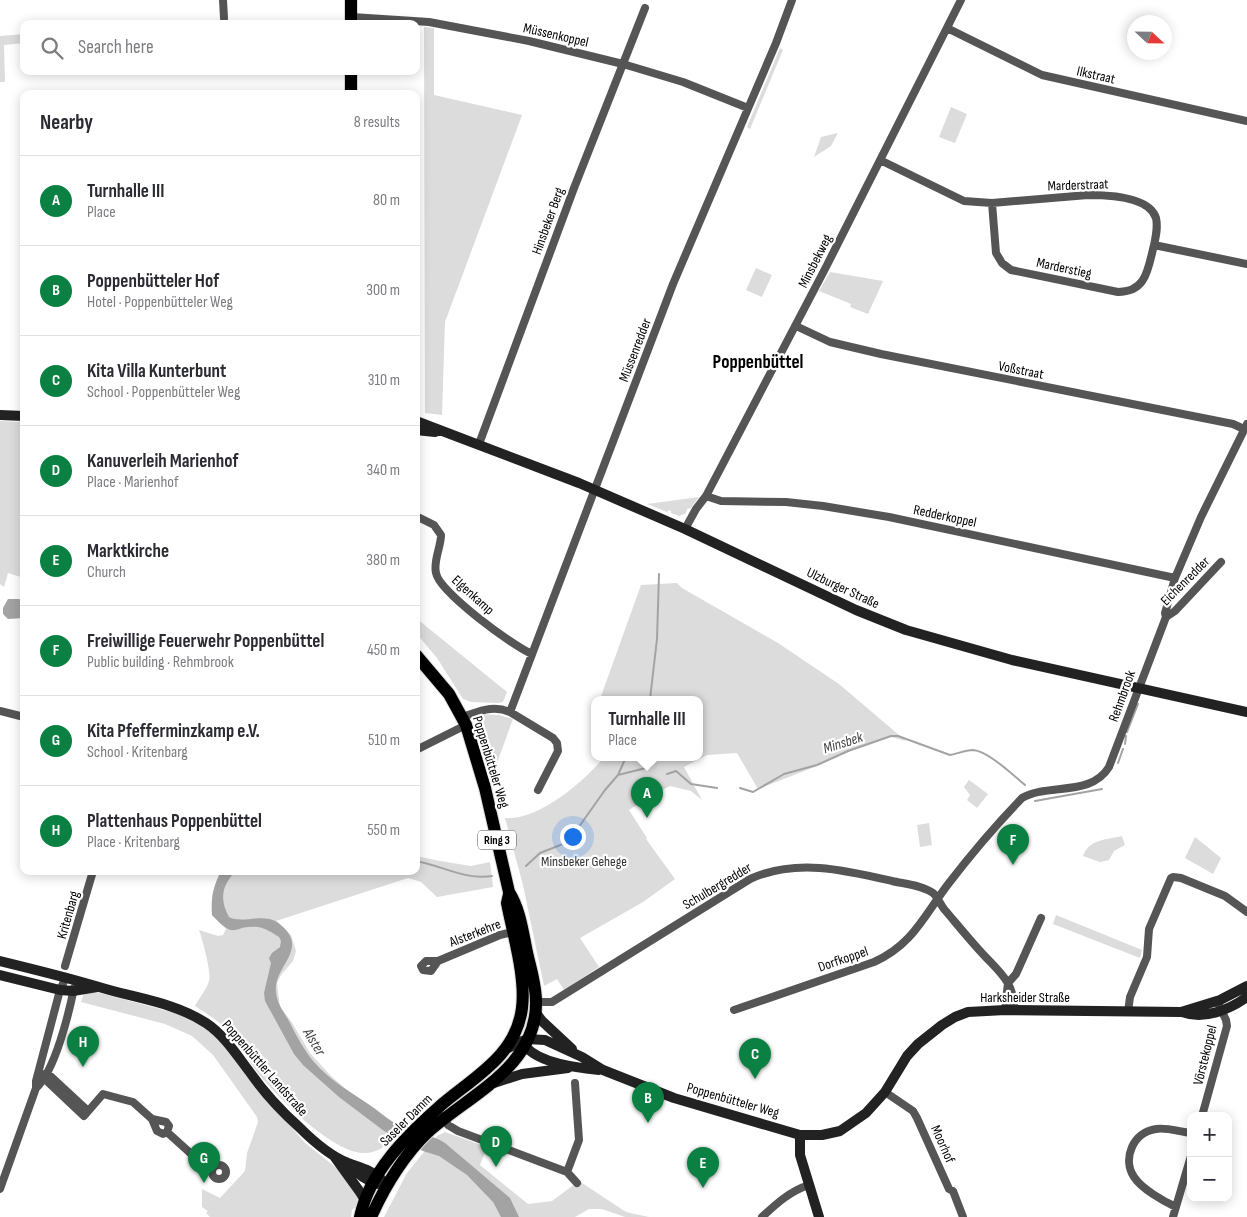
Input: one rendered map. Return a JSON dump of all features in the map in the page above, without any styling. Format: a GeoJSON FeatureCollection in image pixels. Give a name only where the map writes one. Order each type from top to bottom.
{"type":"FeatureCollection","features":[{"type":"Feature","properties":{"kind":"main road"},"geometry":{"type":"LineString","coordinates":[[351,0],[352,20]]}},
{"type":"Feature","properties":{"kind":"main road"},"geometry":{"type":"LineString","coordinates":[[351,75],[351,90]]}},
{"type":"Feature","properties":{"kind":"main road"},"geometry":{"type":"LineString","coordinates":[[0,415],[20,416]]}},
{"type":"Feature","properties":{"kind":"main road","name":"Ulzburger Straße"},"geometry":{"type":"LineString","coordinates":[[420,423],[595,490],[684,529],[856,610],[906,630],[1012,660],[1247,712]]}},
{"type":"Feature","properties":{"kind":"main road","name":"Ulzburger Straße"},"geometry":{"type":"LineString","coordinates":[[420,430],[446,433]]}},
{"type":"Feature","properties":{"kind":"main road","name":"Poppenbütteler Weg"},"geometry":{"type":"LineString","coordinates":[[420,660],[450,694],[464,721],[485,788],[509,892],[507,903],[534,982],[536,1007],[532,1027],[516,1059],[490,1084]]}},
{"type":"Feature","properties":{"kind":"main road","name":"Poppenbütteler Weg"},"geometry":{"type":"LineString","coordinates":[[496,1061],[505,1050],[519,1024],[522,1009],[523,989],[517,931]]}},
{"type":"Feature","properties":{"kind":"main road","name":"Poppenbüttler Landstraße"},"geometry":{"type":"LineString","coordinates":[[0,961],[70,978],[168,1006],[192,1015],[208,1024],[236,1052],[253,1077],[288,1116],[309,1136],[334,1155],[348,1163],[362,1167],[375,1179],[387,1185]]}},
{"type":"Feature","properties":{"kind":"main road","name":"Poppenbüttler Landstraße"},"geometry":{"type":"LineString","coordinates":[[0,975],[60,990],[73,991],[98,987]]}},
{"type":"Feature","properties":{"kind":"main road","name":"Harksheider Straße"},"geometry":{"type":"LineString","coordinates":[[800,1135],[822,1136],[848,1127],[866,1113],[885,1092],[907,1056],[918,1044],[942,1025],[968,1012],[1009,1010],[1181,1012],[1190,1015],[1200,1015],[1246,994]]}},
{"type":"Feature","properties":{"kind":"main road"},"geometry":{"type":"LineString","coordinates":[[536,1007],[542,1022],[582,1058]]}},
{"type":"Feature","properties":{"kind":"main road","name":"Poppenbütteler Weg"},"geometry":{"type":"LineString","coordinates":[[519,1024],[524,1042],[533,1054],[571,1067],[603,1070]]}},
{"type":"Feature","properties":{"kind":"main road","name":"Poppenbütteler Weg"},"geometry":{"type":"LineString","coordinates":[[505,1050],[524,1042],[545,1040],[603,1070],[692,1104],[800,1135]]}},
{"type":"Feature","properties":{"kind":"main road","name":"Saseler Damm"},"geometry":{"type":"LineString","coordinates":[[360,1217],[365,1200],[375,1179],[423,1130],[496,1061]]}},
{"type":"Feature","properties":{"kind":"main road"},"geometry":{"type":"LineString","coordinates":[[490,1084],[522,1074],[571,1067]]}},
{"type":"Feature","properties":{"kind":"main road","name":"Saseler Damm"},"geometry":{"type":"LineString","coordinates":[[442,1113],[490,1084]]}},
{"type":"Feature","properties":{"kind":"main road"},"geometry":{"type":"LineString","coordinates":[[800,1135],[800,1156],[819,1217]]}},
{"type":"Feature","properties":{"kind":"main road"},"geometry":{"type":"LineString","coordinates":[[334,1155],[365,1200]]}},
{"type":"Feature","properties":{"kind":"main road","name":"Saseler Damm"},"geometry":{"type":"LineString","coordinates":[[371,1217],[400,1155]]}},
{"type":"Feature","properties":{"kind":"street"},"geometry":{"type":"LineString","coordinates":[[223,0],[224,18]]}},
{"type":"Feature","properties":{"kind":"street","name":"Müssenredder"},"geometry":{"type":"LineString","coordinates":[[510,712],[673,284],[776,43],[792,0]]}},
{"type":"Feature","properties":{"kind":"street","name":"Minsbekweg"},"geometry":{"type":"LineString","coordinates":[[684,529],[706,496],[796,326],[961,0]]}},
{"type":"Feature","properties":{"kind":"street","name":"Hinsbeker Berg"},"geometry":{"type":"LineString","coordinates":[[479,444],[574,188],[646,8]]}},
{"type":"Feature","properties":{"kind":"street","name":"Müssenkoppel"},"geometry":{"type":"LineString","coordinates":[[420,22],[529,41],[623,64],[683,82],[748,108]]}},
{"type":"Feature","properties":{"kind":"street","name":"Ilkstraat"},"geometry":{"type":"LineString","coordinates":[[947,28],[1042,75],[1247,121]]}},
{"type":"Feature","properties":{"kind":"street","name":"Marderstraat"},"geometry":{"type":"LineString","coordinates":[[880,160],[964,201],[992,203],[1088,194],[1132,199],[1147,205],[1155,215],[1157,227],[1154,245]]}},
{"type":"Feature","properties":{"kind":"street","name":"Marderstieg"},"geometry":{"type":"LineString","coordinates":[[992,203],[996,253],[1002,263],[1011,270],[1118,292],[1127,292],[1138,287],[1145,278],[1154,245]]}},
{"type":"Feature","properties":{"kind":"street"},"geometry":{"type":"LineString","coordinates":[[1154,245],[1247,264]]}},
{"type":"Feature","properties":{"kind":"street","name":"Voßstraat"},"geometry":{"type":"LineString","coordinates":[[796,326],[830,342],[881,354],[1246,427]]}},
{"type":"Feature","properties":{"kind":"street","name":"Rehmbrook"},"geometry":{"type":"LineString","coordinates":[[938,900],[982,842],[1022,798],[1032,794],[1097,781],[1104,775],[1109,767],[1166,617],[1165,613],[1176,578],[1213,491],[1246,427]]}},
{"type":"Feature","properties":{"kind":"street","name":"Redderkoppel"},"geometry":{"type":"LineString","coordinates":[[706,496],[721,501],[796,503],[889,517],[1176,578]]}},
{"type":"Feature","properties":{"kind":"street","name":"Elgenkamp"},"geometry":{"type":"LineString","coordinates":[[420,518],[434,525],[441,535],[435,571],[437,578],[457,599],[510,642],[532,654]]}},
{"type":"Feature","properties":{"kind":"street","name":"Eichenredder"},"geometry":{"type":"LineString","coordinates":[[1166,617],[1175,611],[1221,562]]}},
{"type":"Feature","properties":{"kind":"street"},"geometry":{"type":"LineString","coordinates":[[420,748],[476,712],[503,709],[553,738],[557,743],[558,751],[538,790]]}},
{"type":"Feature","properties":{"kind":"street"},"geometry":{"type":"LineString","coordinates":[[0,711],[20,716]]}},
{"type":"Feature","properties":{"kind":"street","name":"Schulbergredder"},"geometry":{"type":"LineString","coordinates":[[536,1007],[552,1002],[750,879],[767,872],[808,867],[845,870],[914,886],[933,893],[1008,983],[1013,992],[1009,1010]]}},
{"type":"Feature","properties":{"kind":"street","name":"Kritenbarg"},"geometry":{"type":"LineString","coordinates":[[65,966],[75,938],[92,875]]}},
{"type":"Feature","properties":{"kind":"street"},"geometry":{"type":"LineString","coordinates":[[1128,1012],[1130,997],[1146,957],[1149,929],[1171,878],[1177,876],[1225,896],[1247,912]]}},
{"type":"Feature","properties":{"kind":"street","name":"Dorfkoppel"},"geometry":{"type":"LineString","coordinates":[[734,1010],[883,958],[901,946],[927,917],[938,900]]}},
{"type":"Feature","properties":{"kind":"street"},"geometry":{"type":"LineString","coordinates":[[1008,983],[1016,974],[1042,918]]}},
{"type":"Feature","properties":{"kind":"street","name":"Alsterkehre"},"geometry":{"type":"LineString","coordinates":[[438,961],[500,935],[517,931]]}},
{"type":"Feature","properties":{"kind":"street"},"geometry":{"type":"LineString","coordinates":[[44,1074],[60,990],[70,978]]}},
{"type":"Feature","properties":{"kind":"street"},"geometry":{"type":"LineString","coordinates":[[0,1189],[36,1088],[60,1040],[73,991],[70,978]]}},
{"type":"Feature","properties":{"kind":"street","name":"Vörstekoppel"},"geometry":{"type":"LineString","coordinates":[[1203,1112],[1226,1031],[1226,1020],[1219,1006]]}},
{"type":"Feature","properties":{"kind":"street"},"geometry":{"type":"LineString","coordinates":[[44,1074],[86,1114],[103,1094],[130,1100],[152,1119],[154,1126],[159,1132],[163,1134],[167,1132],[208,1170],[212,1171]]}},
{"type":"Feature","properties":{"kind":"street"},"geometry":{"type":"LineString","coordinates":[[567,1172],[579,1140],[575,1083]]}},
{"type":"Feature","properties":{"kind":"street","name":"Moorhof"},"geometry":{"type":"LineString","coordinates":[[885,1092],[913,1111],[950,1189],[953,1191],[963,1217]]}},
{"type":"Feature","properties":{"kind":"street"},"geometry":{"type":"LineString","coordinates":[[442,1113],[448,1125],[458,1131],[567,1172],[577,1183]]}},
{"type":"Feature","properties":{"kind":"street"},"geometry":{"type":"LineString","coordinates":[[1176,1207],[1146,1188],[1136,1179],[1131,1170],[1129,1156],[1134,1142],[1141,1135],[1151,1130],[1159,1128],[1187,1132]]}},
{"type":"Feature","properties":{"kind":"street"},"geometry":{"type":"LineString","coordinates":[[1173,1217],[1191,1157]]}},
{"type":"Feature","properties":{"kind":"street"},"geometry":{"type":"LineString","coordinates":[[762,1217],[777,1203],[798,1189],[809,1185]]}},
{"type":"Feature","properties":{"kind":"green space"},"geometry":{"type":"Polygon","coordinates":[[[424,27],[434,28],[434,95],[522,115],[445,322],[442,415],[425,413],[424,27]]]}},
{"type":"Feature","properties":{"kind":"green space"},"geometry":{"type":"Polygon","coordinates":[[[20,34],[20,43],[4,45],[5,82],[0,82],[0,36],[20,34]]]}},
{"type":"Feature","properties":{"kind":"green space"},"geometry":{"type":"Polygon","coordinates":[[[780,48],[783,50],[750,129],[747,127],[780,48]]]}},
{"type":"Feature","properties":{"kind":"green space"},"geometry":{"type":"Polygon","coordinates":[[[951,107],[967,114],[955,143],[939,137],[951,107]]]}},
{"type":"Feature","properties":{"kind":"green space"},"geometry":{"type":"Polygon","coordinates":[[[838,133],[831,146],[814,157],[821,137],[838,133]]]}},
{"type":"Feature","properties":{"kind":"green space"},"geometry":{"type":"Polygon","coordinates":[[[756,268],[772,275],[762,297],[746,290],[756,268]]]}},
{"type":"Feature","properties":{"kind":"green space"},"geometry":{"type":"Polygon","coordinates":[[[830,272],[883,281],[868,314],[850,307],[851,304],[819,291],[830,272]]]}},
{"type":"Feature","properties":{"kind":"green space"},"geometry":{"type":"Polygon","coordinates":[[[0,421],[20,422],[20,577],[8,573],[4,587],[0,584],[0,421]]]}},
{"type":"Feature","properties":{"kind":"green space"},"geometry":{"type":"Polygon","coordinates":[[[699,497],[685,514],[679,516],[671,513],[669,510],[667,512],[647,504],[699,497]]]}},
{"type":"Feature","properties":{"kind":"green space","name":"Minsbeker Gehege"},"geometry":{"type":"Polygon","coordinates":[[[677,583],[682,588],[778,643],[839,684],[906,741],[891,737],[851,751],[758,789],[737,753],[707,755],[703,757],[703,696],[601,696],[641,585],[677,583]]]}},
{"type":"Feature","properties":{"kind":"green space"},"geometry":{"type":"Polygon","coordinates":[[[420,621],[507,692],[503,702],[471,702],[463,699],[437,658],[420,638],[420,621]]]}},
{"type":"Feature","properties":{"kind":"green space"},"geometry":{"type":"Polygon","coordinates":[[[479,714],[499,715],[513,719],[493,774],[481,735],[474,721],[479,714]]]}},
{"type":"Feature","properties":{"kind":"green space","name":"Minsbeker Gehege"},"geometry":{"type":"Polygon","coordinates":[[[601,761],[696,761],[684,767],[702,800],[691,791],[670,786],[629,810],[646,839],[675,879],[643,902],[580,938],[599,967],[564,990],[557,979],[544,986],[523,885],[505,818],[532,813],[546,806],[573,788],[601,761]]]}},
{"type":"Feature","properties":{"kind":"green space"},"geometry":{"type":"Polygon","coordinates":[[[969,780],[988,794],[977,808],[967,800],[970,795],[964,787],[969,780]]]}},
{"type":"Feature","properties":{"kind":"green space"},"geometry":{"type":"Polygon","coordinates":[[[929,823],[932,845],[920,847],[917,825],[929,823]]]}},
{"type":"Feature","properties":{"kind":"green space"},"geometry":{"type":"Polygon","coordinates":[[[1122,836],[1125,845],[1114,851],[1109,860],[1100,862],[1083,856],[1089,846],[1094,843],[1122,836]]]}},
{"type":"Feature","properties":{"kind":"green space"},"geometry":{"type":"Polygon","coordinates":[[[1195,837],[1221,858],[1213,874],[1185,858],[1195,837]]]}},
{"type":"Feature","properties":{"kind":"green space"},"geometry":{"type":"Polygon","coordinates":[[[420,857],[471,866],[490,862],[493,887],[437,897],[421,882],[408,878],[276,921],[291,935],[296,951],[293,961],[277,983],[280,1007],[291,1021],[310,1053],[330,1075],[348,1091],[402,1128],[387,1145],[366,1153],[353,1151],[325,1136],[282,1100],[262,1078],[226,1029],[195,1006],[207,987],[210,977],[199,930],[218,936],[223,935],[226,929],[212,915],[213,892],[219,875],[420,875],[420,857]]]}},
{"type":"Feature","properties":{"kind":"green space"},"geometry":{"type":"Polygon","coordinates":[[[1056,915],[1142,950],[1140,958],[1053,924],[1056,915]]]}},
{"type":"Feature","properties":{"kind":"green space"},"geometry":{"type":"Polygon","coordinates":[[[96,992],[175,1013],[199,1023],[217,1037],[304,1142],[339,1170],[359,1195],[359,1204],[352,1210],[351,1217],[210,1217],[206,1213],[208,1211],[202,1207],[202,1189],[220,1198],[245,1171],[247,1153],[258,1122],[257,1117],[213,1055],[192,1036],[165,1024],[81,1002],[84,993],[96,992]]]}},
{"type":"Feature","properties":{"kind":"green space"},"geometry":{"type":"Polygon","coordinates":[[[445,1132],[487,1147],[480,1165],[528,1204],[552,1201],[579,1181],[626,1212],[649,1217],[625,1217],[602,1209],[589,1209],[575,1217],[384,1217],[407,1173],[437,1136],[445,1132]]]}},
{"type":"Feature","properties":{"kind":"shaded area"},"geometry":{"type":"Polygon","coordinates":[[[8,599],[20,599],[20,618],[8,619],[3,614],[3,608],[8,599]]]}},
{"type":"Feature","properties":{"kind":"shaded area"},"geometry":{"type":"Polygon","coordinates":[[[219,875],[232,875],[223,893],[224,904],[229,917],[234,919],[271,919],[287,931],[292,940],[292,948],[277,982],[277,997],[298,1038],[320,1069],[402,1128],[445,1143],[510,1198],[519,1217],[501,1217],[493,1202],[467,1175],[439,1156],[423,1151],[384,1131],[339,1097],[303,1065],[294,1054],[265,1001],[264,993],[271,963],[269,958],[280,947],[281,941],[279,937],[261,928],[250,927],[231,930],[220,923],[212,915],[213,892],[219,875]]]}},
{"type":"Feature","properties":{"kind":"waterway"},"geometry":{"type":"LineString","coordinates":[[650,696],[657,639],[659,574]]}},
{"type":"Feature","properties":{"kind":"waterway"},"geometry":{"type":"LineString","coordinates":[[1127,732],[1138,704]]}},
{"type":"Feature","properties":{"kind":"waterway","name":"Minsbek"},"geometry":{"type":"LineString","coordinates":[[740,788],[753,792],[784,774],[817,765],[848,751],[891,736],[898,736],[950,755],[970,750],[979,751],[1000,764],[1025,785]]}},
{"type":"Feature","properties":{"kind":"waterway"},"geometry":{"type":"LineString","coordinates":[[1125,744],[1126,736]]}},
{"type":"Feature","properties":{"kind":"waterway"},"geometry":{"type":"LineString","coordinates":[[1118,763],[1123,749]]}},
{"type":"Feature","properties":{"kind":"waterway"},"geometry":{"type":"LineString","coordinates":[[618,775],[624,761]]}},
{"type":"Feature","properties":{"kind":"waterway","name":"Minsbek"},"geometry":{"type":"LineString","coordinates":[[526,866],[540,853],[563,844],[571,838],[618,775],[650,767]]}},
{"type":"Feature","properties":{"kind":"waterway","name":"Minsbek"},"geometry":{"type":"LineString","coordinates":[[667,774],[676,771],[691,784],[717,788]]}},
{"type":"Feature","properties":{"kind":"waterway"},"geometry":{"type":"LineString","coordinates":[[1035,801],[1102,789]]}},
{"type":"Feature","properties":{"kind":"waterway"},"geometry":{"type":"LineString","coordinates":[[420,862],[472,876],[492,876]]}},
{"type":"Feature","properties":{"kind":"place","name":"Turnhalle III"},"geometry":{"type":"Point","coordinates":[647,818]}},
{"type":"Feature","properties":{"kind":"place","name":"Freiwillige Feuerwehr Poppenbüttel"},"geometry":{"type":"Point","coordinates":[1013,865]}},
{"type":"Feature","properties":{"kind":"place","name":"Plattenhaus Poppenbüttel"},"geometry":{"type":"Point","coordinates":[83,1067]}},
{"type":"Feature","properties":{"kind":"place","name":"Kita Villa Kunterbunt"},"geometry":{"type":"Point","coordinates":[755,1079]}},
{"type":"Feature","properties":{"kind":"place","name":"Poppenbütteler Hof"},"geometry":{"type":"Point","coordinates":[648,1123]}},
{"type":"Feature","properties":{"kind":"place","name":"Kanuverleih Marienhof"},"geometry":{"type":"Point","coordinates":[496,1167]}},
{"type":"Feature","properties":{"kind":"place","name":"Kita Pfefferminzkamp e.V."},"geometry":{"type":"Point","coordinates":[204,1183]}},
{"type":"Feature","properties":{"kind":"place","name":"Marktkirche"},"geometry":{"type":"Point","coordinates":[703,1188]}},
{"type":"Feature","properties":{"kind":"district","name":"Poppenbüttel"},"geometry":{"type":"Point","coordinates":[758,362]}},
{"type":"Feature","properties":{"kind":"water label","name":"Alster"},"geometry":{"type":"Point","coordinates":[314,1042]}}]}
